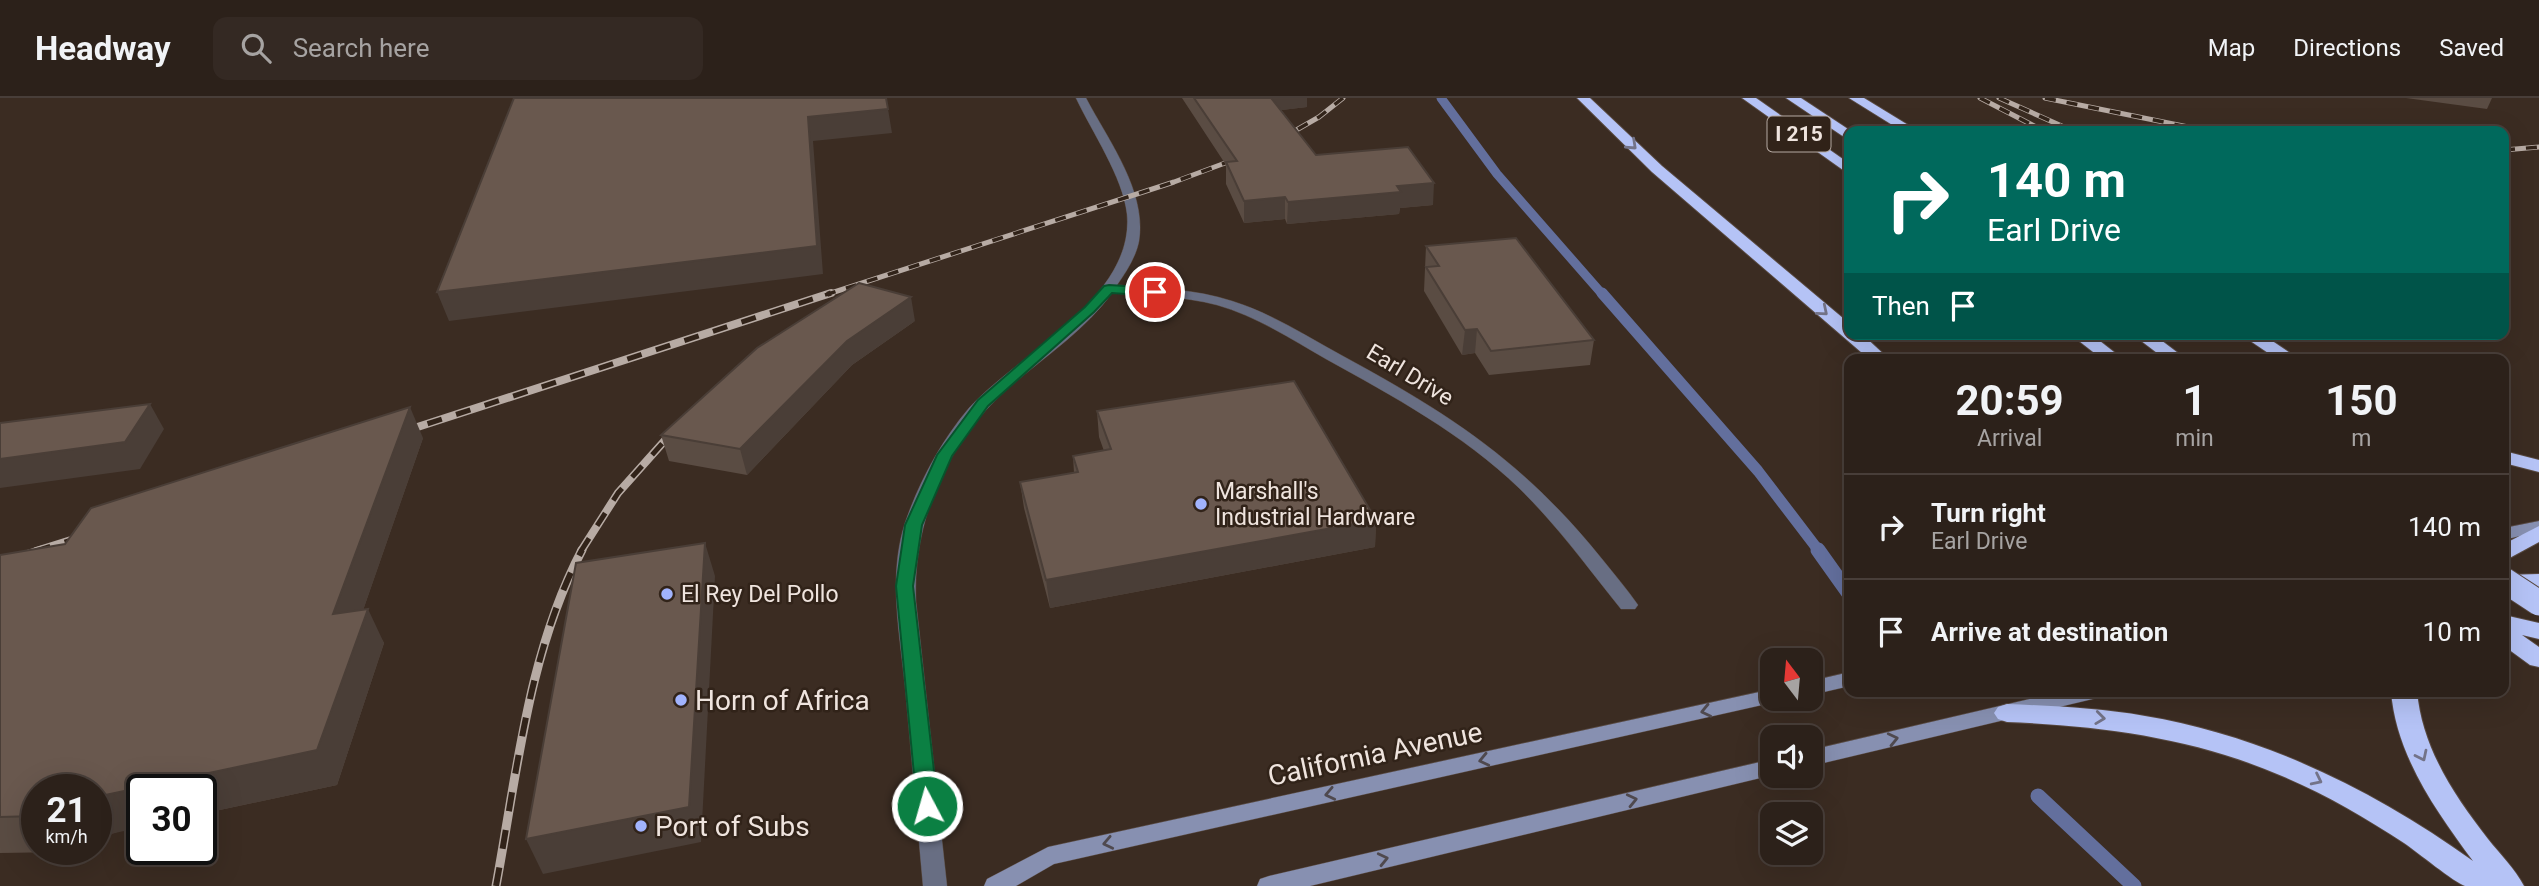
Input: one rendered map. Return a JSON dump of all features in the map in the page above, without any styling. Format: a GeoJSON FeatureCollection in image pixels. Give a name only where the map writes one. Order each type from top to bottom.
{"type":"FeatureCollection","features":[{"type":"Feature","properties":{"kind":"highway"},"geometry":{"type":"LineString","coordinates":[[1583,98],[1657,169],[1844,329]]}},
{"type":"Feature","properties":{"kind":"highway","name":"I 215"},"geometry":{"type":"LineString","coordinates":[[1748,98],[1844,167]]}},
{"type":"Feature","properties":{"kind":"highway","name":"I 215"},"geometry":{"type":"LineString","coordinates":[[1792,98],[1844,133]]}},
{"type":"Feature","properties":{"kind":"highway"},"geometry":{"type":"LineString","coordinates":[[1855,98],[1903,126]]}},
{"type":"Feature","properties":{"kind":"highway"},"geometry":{"type":"LineString","coordinates":[[1857,340],[1874,354]]}},
{"type":"Feature","properties":{"kind":"highway"},"geometry":{"type":"LineString","coordinates":[[2087,340],[2107,354]]}},
{"type":"Feature","properties":{"kind":"highway"},"geometry":{"type":"LineString","coordinates":[[2150,340],[2170,354]]}},
{"type":"Feature","properties":{"kind":"highway"},"geometry":{"type":"LineString","coordinates":[[2259,340],[2282,354]]}},
{"type":"Feature","properties":{"kind":"highway"},"geometry":{"type":"LineString","coordinates":[[2509,458],[2539,466]]}},
{"type":"Feature","properties":{"kind":"highway"},"geometry":{"type":"LineString","coordinates":[[2509,551],[2539,533]]}},
{"type":"Feature","properties":{"kind":"highway"},"geometry":{"type":"LineString","coordinates":[[2509,581],[2539,581]]}},
{"type":"Feature","properties":{"kind":"highway"},"geometry":{"type":"LineString","coordinates":[[2509,584],[2539,603]]}},
{"type":"Feature","properties":{"kind":"highway"},"geometry":{"type":"LineString","coordinates":[[2509,624],[2539,631]]}},
{"type":"Feature","properties":{"kind":"highway"},"geometry":{"type":"LineString","coordinates":[[2509,638],[2539,659]]}},
{"type":"Feature","properties":{"kind":"highway"},"geometry":{"type":"LineString","coordinates":[[2404,697],[2403,708],[2419,750],[2440,791],[2479,848],[2510,886]]}},
{"type":"Feature","properties":{"kind":"highway"},"geometry":{"type":"LineString","coordinates":[[2007,713],[2075,715],[2132,723],[2209,739],[2263,757],[2312,777],[2366,804],[2410,831],[2486,886]]}},
{"type":"Feature","properties":{"kind":"main road"},"geometry":{"type":"LineString","coordinates":[[2509,533],[2539,526]]}},
{"type":"Feature","properties":{"kind":"main road"},"geometry":{"type":"LineString","coordinates":[[2509,594],[2539,587]]}},
{"type":"Feature","properties":{"kind":"main road"},"geometry":{"type":"LineString","coordinates":[[1824,685],[1844,680]]}},
{"type":"Feature","properties":{"kind":"main road"},"geometry":{"type":"LineString","coordinates":[[1823,755],[2072,697]]}},
{"type":"Feature","properties":{"kind":"main road","name":"California Avenue"},"geometry":{"type":"LineString","coordinates":[[996,886],[1048,856],[1760,699]]}},
{"type":"Feature","properties":{"kind":"main road"},"geometry":{"type":"LineString","coordinates":[[1269,886],[1760,770]]}},
{"type":"Feature","properties":{"kind":"street"},"geometry":{"type":"LineString","coordinates":[[935,886],[904,586],[914,525],[944,455],[983,403],[1090,309],[1109,289],[1123,268],[1130,246],[1133,215],[1129,197],[1082,98]]}},
{"type":"Feature","properties":{"kind":"street","name":"Earl Drive"},"geometry":{"type":"LineString","coordinates":[[1109,289],[1190,296],[1222,302],[1252,313],[1404,396],[1506,467],[1547,506],[1628,605]]}},
{"type":"Feature","properties":{"kind":"building"},"geometry":{"type":"Polygon","coordinates":[[[514,98],[886,98],[888,109],[808,117],[817,246],[437,292],[514,98]]]}},
{"type":"Feature","properties":{"kind":"building"},"geometry":{"type":"Polygon","coordinates":[[[1194,98],[1271,98],[1316,155],[1408,147],[1434,183],[1397,186],[1401,192],[1288,202],[1285,197],[1244,201],[1226,162],[1237,161],[1194,98]]]}},
{"type":"Feature","properties":{"kind":"building"},"geometry":{"type":"Polygon","coordinates":[[[1516,238],[1594,340],[1491,351],[1477,329],[1465,330],[1426,267],[1439,266],[1426,246],[1516,238]]]}},
{"type":"Feature","properties":{"kind":"building"},"geometry":{"type":"Polygon","coordinates":[[[859,283],[911,297],[847,341],[740,449],[661,435],[757,348],[859,283]]]}},
{"type":"Feature","properties":{"kind":"building","name":"Marshall's Industrial Hardware"},"geometry":{"type":"Polygon","coordinates":[[[1294,381],[1376,520],[1046,580],[1020,482],[1078,472],[1073,456],[1111,449],[1097,411],[1294,381]]]}},
{"type":"Feature","properties":{"kind":"building"},"geometry":{"type":"Polygon","coordinates":[[[150,404],[125,442],[0,459],[0,423],[150,404]]]}},
{"type":"Feature","properties":{"kind":"building"},"geometry":{"type":"Polygon","coordinates":[[[410,407],[333,614],[368,609],[317,750],[204,774],[126,774],[126,791],[112,794],[112,774],[21,774],[21,816],[0,817],[0,555],[65,544],[91,508],[410,407]]]}},
{"type":"Feature","properties":{"kind":"building"},"geometry":{"type":"Polygon","coordinates":[[[705,543],[689,807],[526,839],[576,563],[705,543]]]}},
{"type":"Feature","properties":{"kind":"waterway"},"geometry":{"type":"LineString","coordinates":[[1441,98],[1497,174],[1603,295]]}},
{"type":"Feature","properties":{"kind":"waterway"},"geometry":{"type":"LineString","coordinates":[[1602,293],[1758,471],[1819,551]]}},
{"type":"Feature","properties":{"kind":"waterway"},"geometry":{"type":"LineString","coordinates":[[1818,550],[1844,587]]}},
{"type":"Feature","properties":{"kind":"waterway"},"geometry":{"type":"LineString","coordinates":[[2038,796],[2134,886]]}},
{"type":"Feature","properties":{"kind":"railway"},"geometry":{"type":"LineString","coordinates":[[1279,140],[1319,117],[1343,98]]}},
{"type":"Feature","properties":{"kind":"railway"},"geometry":{"type":"LineString","coordinates":[[1980,98],[2034,126]]}},
{"type":"Feature","properties":{"kind":"railway"},"geometry":{"type":"LineString","coordinates":[[1999,98],[2062,126]]}},
{"type":"Feature","properties":{"kind":"railway"},"geometry":{"type":"LineString","coordinates":[[2045,98],[2183,126]]}},
{"type":"Feature","properties":{"kind":"railway"},"geometry":{"type":"LineString","coordinates":[[2509,150],[2539,147]]}},
{"type":"Feature","properties":{"kind":"railway"},"geometry":{"type":"LineString","coordinates":[[825,295],[1174,182],[1244,156]]}},
{"type":"Feature","properties":{"kind":"railway"},"geometry":{"type":"LineString","coordinates":[[399,433],[831,293]]}},
{"type":"Feature","properties":{"kind":"railway"},"geometry":{"type":"LineString","coordinates":[[581,551],[618,493],[676,428]]}},
{"type":"Feature","properties":{"kind":"railway"},"geometry":{"type":"LineString","coordinates":[[36,551],[87,535]]}},
{"type":"Feature","properties":{"kind":"railway"},"geometry":{"type":"LineString","coordinates":[[0,563],[42,550]]}},
{"type":"Feature","properties":{"kind":"railway"},"geometry":{"type":"LineString","coordinates":[[496,886],[518,757],[537,672],[564,589],[582,550]]}},
{"type":"Feature","properties":{"kind":"place","name":"Marshall's Industrial Hardware"},"geometry":{"type":"Point","coordinates":[1201,504]}},
{"type":"Feature","properties":{"kind":"place","name":"El Rey Del Pollo"},"geometry":{"type":"Point","coordinates":[667,594]}},
{"type":"Feature","properties":{"kind":"place","name":"Horn of Africa"},"geometry":{"type":"Point","coordinates":[681,700]}},
{"type":"Feature","properties":{"kind":"place","name":"Port of Subs"},"geometry":{"type":"Point","coordinates":[641,826]}},
{"type":"Feature","properties":{"kind":"route"},"geometry":{"type":"LineString","coordinates":[[927,806],[904,586],[914,525],[944,455],[983,403],[1109,289],[1155,292]]}}]}
